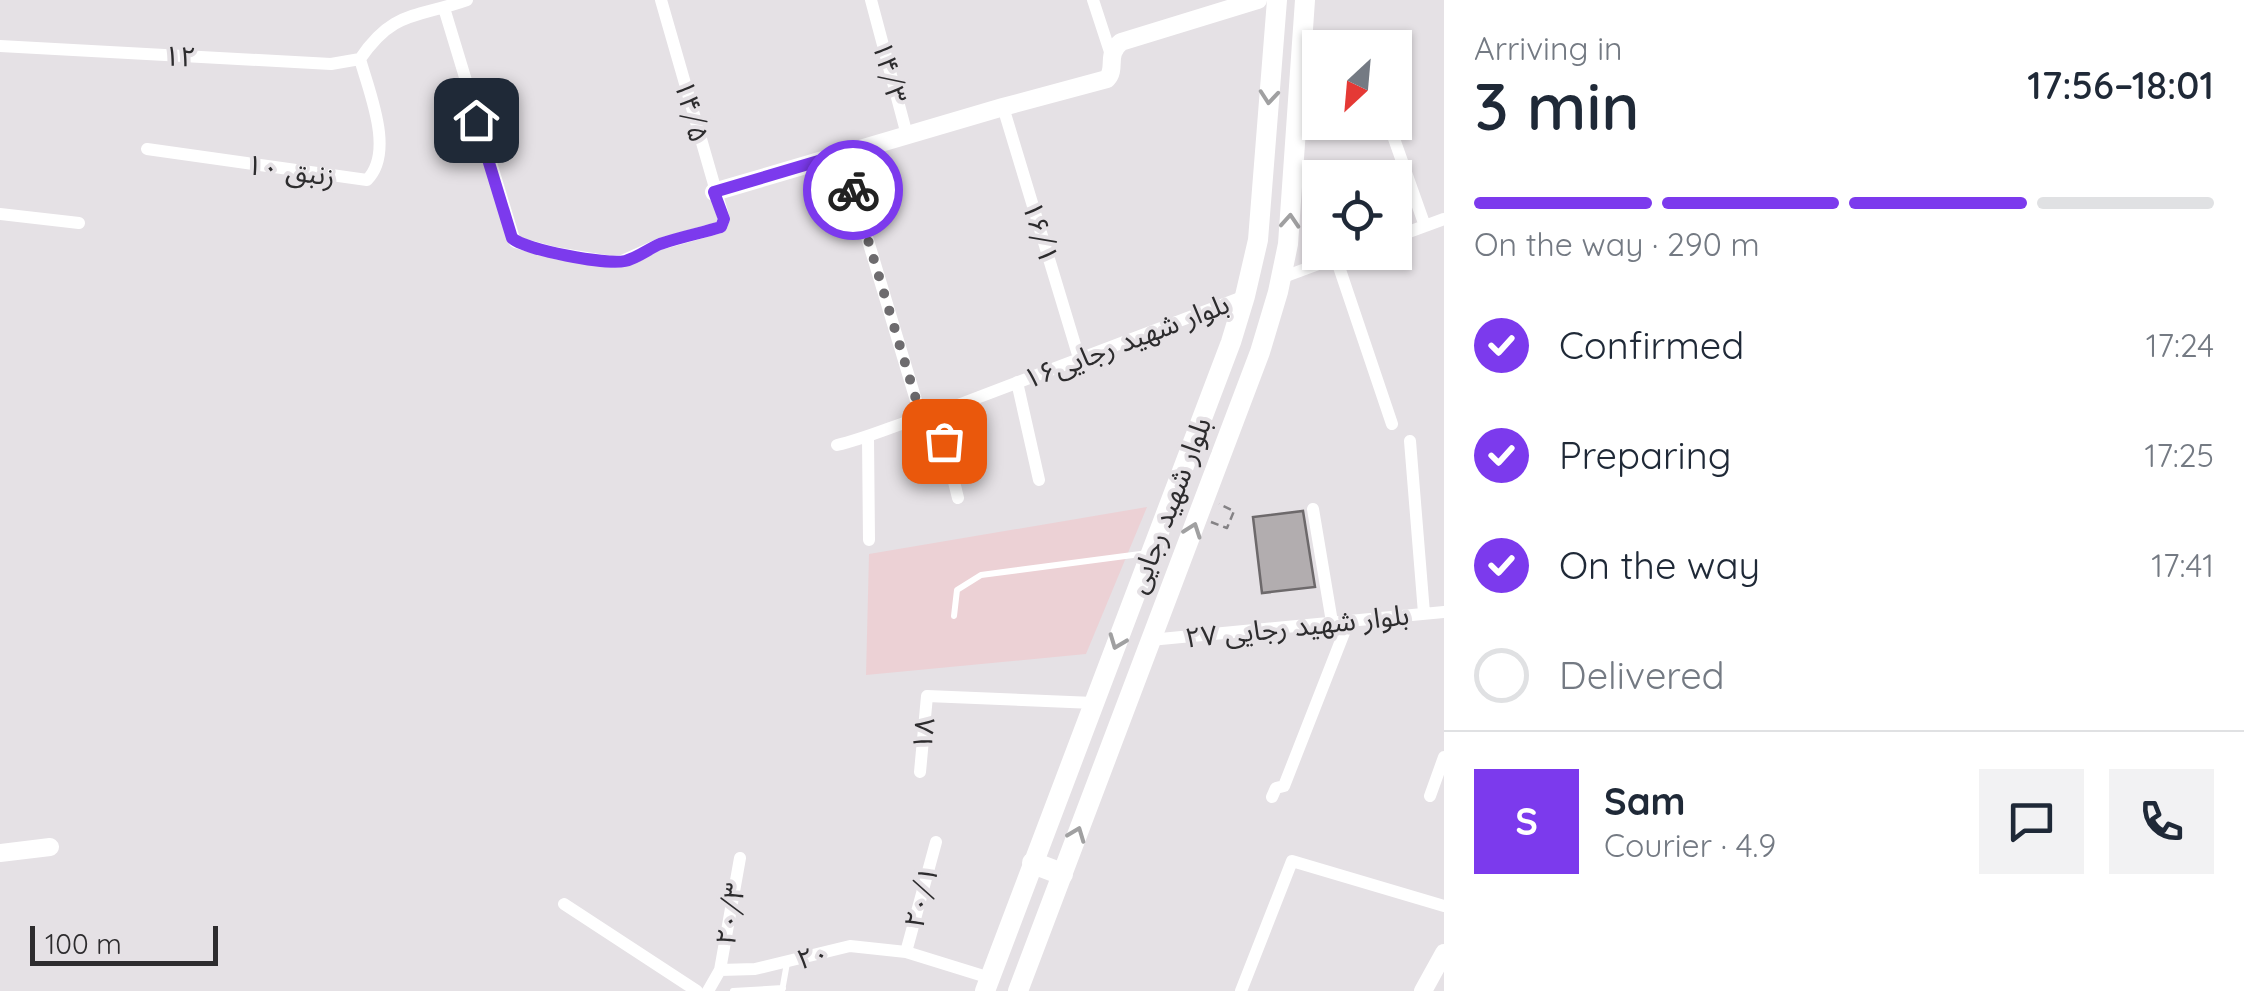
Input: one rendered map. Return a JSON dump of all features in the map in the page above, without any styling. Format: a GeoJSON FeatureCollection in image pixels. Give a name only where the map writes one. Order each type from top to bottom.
{"type":"FeatureCollection","features":[{"type":"Feature","properties":{"kind":"highway"},"geometry":{"type":"LineString","coordinates":[[1034,863],[1062,874]]}},
{"type":"Feature","properties":{"kind":"main road","name":"بلوار شهید رجایی"},"geometry":{"type":"LineString","coordinates":[[988,984],[1245,296],[1258,240],[1277,0]]}},
{"type":"Feature","properties":{"kind":"main road","name":"بلوار شهید رجایی"},"geometry":{"type":"LineString","coordinates":[[1018,991],[1260,352],[1288,244],[1305,0]]}},
{"type":"Feature","properties":{"kind":"street"},"geometry":{"type":"LineString","coordinates":[[360,59],[385,28],[417,7],[444,8],[467,0]]}},
{"type":"Feature","properties":{"kind":"street","name":"۱۴/۵"},"geometry":{"type":"LineString","coordinates":[[660,0],[714,192]]}},
{"type":"Feature","properties":{"kind":"street"},"geometry":{"type":"LineString","coordinates":[[444,8],[515,242],[556,253],[622,262],[660,244],[721,227],[724,219],[714,192],[1107,79],[1112,73],[1112,55],[1093,0]]}},
{"type":"Feature","properties":{"kind":"street"},"geometry":{"type":"LineString","coordinates":[[1112,55],[1126,40],[1258,0]]}},
{"type":"Feature","properties":{"kind":"street","name":"۱۴/۳"},"geometry":{"type":"LineString","coordinates":[[872,5],[906,135]]}},
{"type":"Feature","properties":{"kind":"street","name":"۱۲"},"geometry":{"type":"LineString","coordinates":[[0,46],[330,64],[360,59]]}},
{"type":"Feature","properties":{"kind":"street","name":"زنبق ۱۰"},"geometry":{"type":"LineString","coordinates":[[147,149],[367,180],[378,164],[380,136],[360,59]]}},
{"type":"Feature","properties":{"kind":"street","name":"۱۶/۱"},"geometry":{"type":"LineString","coordinates":[[1003,107],[1079,358]]}},
{"type":"Feature","properties":{"kind":"street"},"geometry":{"type":"LineString","coordinates":[[1394,140],[1425,226]]}},
{"type":"Feature","properties":{"kind":"street"},"geometry":{"type":"LineString","coordinates":[[842,154],[921,416]]}},
{"type":"Feature","properties":{"kind":"street"},"geometry":{"type":"LineString","coordinates":[[0,214],[79,223]]}},
{"type":"Feature","properties":{"kind":"street"},"geometry":{"type":"LineString","coordinates":[[1412,230],[1444,219]]}},
{"type":"Feature","properties":{"kind":"street"},"geometry":{"type":"LineString","coordinates":[[1281,278],[1303,270]]}},
{"type":"Feature","properties":{"kind":"street"},"geometry":{"type":"LineString","coordinates":[[1340,270],[1392,424]]}},
{"type":"Feature","properties":{"kind":"street","name":"بلوار شهید رجایی۱۶"},"geometry":{"type":"LineString","coordinates":[[837,445],[937,413],[1245,296]]}},
{"type":"Feature","properties":{"kind":"street"},"geometry":{"type":"LineString","coordinates":[[1018,382],[1040,480]]}},
{"type":"Feature","properties":{"kind":"street"},"geometry":{"type":"LineString","coordinates":[[937,413],[958,498]]}},
{"type":"Feature","properties":{"kind":"street"},"geometry":{"type":"LineString","coordinates":[[868,438],[869,540]]}},
{"type":"Feature","properties":{"kind":"street"},"geometry":{"type":"LineString","coordinates":[[1410,441],[1424,613]]}},
{"type":"Feature","properties":{"kind":"street"},"geometry":{"type":"LineString","coordinates":[[1313,509],[1332,622]]}},
{"type":"Feature","properties":{"kind":"street","name":"۲۷ بلوار شهید رجایی"},"geometry":{"type":"LineString","coordinates":[[1150,640],[1444,612]]}},
{"type":"Feature","properties":{"kind":"street"},"geometry":{"type":"LineString","coordinates":[[1272,797],[1276,788],[1284,786],[1349,620]]}},
{"type":"Feature","properties":{"kind":"street","name":"۱۸"},"geometry":{"type":"LineString","coordinates":[[920,772],[927,696],[1094,703]]}},
{"type":"Feature","properties":{"kind":"street"},"geometry":{"type":"LineString","coordinates":[[1430,796],[1444,757]]}},
{"type":"Feature","properties":{"kind":"street","name":"۲۰/۱"},"geometry":{"type":"LineString","coordinates":[[906,952],[936,842]]}},
{"type":"Feature","properties":{"kind":"street"},"geometry":{"type":"LineString","coordinates":[[0,853],[50,847]]}},
{"type":"Feature","properties":{"kind":"street","name":"۲۰/۳"},"geometry":{"type":"LineString","coordinates":[[708,991],[720,970],[740,858]]}},
{"type":"Feature","properties":{"kind":"street"},"geometry":{"type":"LineString","coordinates":[[1241,991],[1292,861],[1444,906]]}},
{"type":"Feature","properties":{"kind":"street"},"geometry":{"type":"LineString","coordinates":[[564,904],[697,991]]}},
{"type":"Feature","properties":{"kind":"street","name":"۲۰"},"geometry":{"type":"LineString","coordinates":[[720,970],[755,970],[850,946],[906,952],[988,984]]}},
{"type":"Feature","properties":{"kind":"street"},"geometry":{"type":"LineString","coordinates":[[1423,991],[1444,953]]}},
{"type":"Feature","properties":{"kind":"lane"},"geometry":{"type":"LineString","coordinates":[[954,616],[957,590],[981,576],[1151,552]]}},
{"type":"Feature","properties":{"kind":"lane"},"geometry":{"type":"LineString","coordinates":[[734,991],[782,989],[787,963]]}},
{"type":"Feature","properties":{"kind":"path"},"geometry":{"type":"LineString","coordinates":[[1226,528],[1234,511]]}},
{"type":"Feature","properties":{"kind":"shaded area"},"geometry":{"type":"Polygon","coordinates":[[[1147,507],[1086,654],[866,675],[869,554],[1147,507]]]}},
{"type":"Feature","properties":{"kind":"building"},"geometry":{"type":"Polygon","coordinates":[[[1303,511],[1315,587],[1262,593],[1253,517],[1303,511]]]}},
{"type":"Feature","properties":{"kind":"way so far"},"geometry":{"type":"LineString","coordinates":[[853,190],[921,416],[937,413],[944,441]]}},
{"type":"Feature","properties":{"kind":"route"},"geometry":{"type":"LineString","coordinates":[[476,120],[512,238],[522,245],[556,253],[622,262],[660,244],[721,227],[724,219],[714,192],[842,154],[853,190]]}}]}
